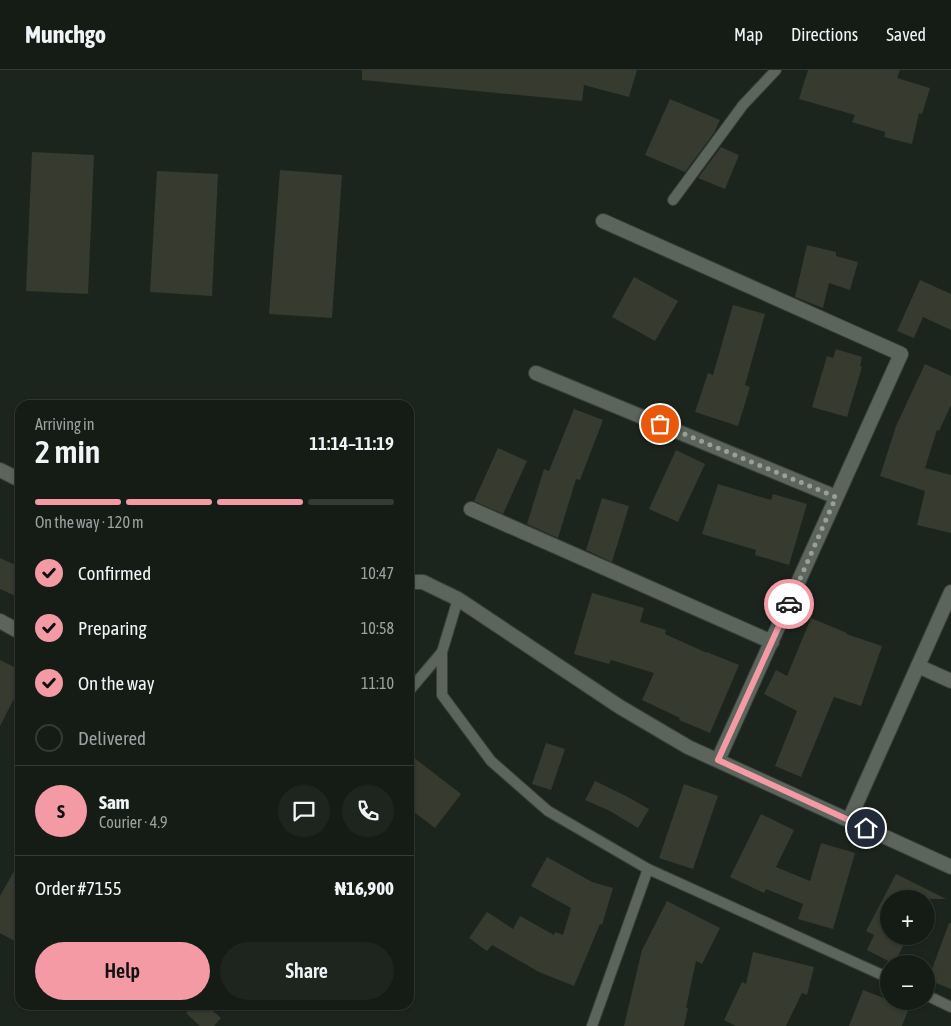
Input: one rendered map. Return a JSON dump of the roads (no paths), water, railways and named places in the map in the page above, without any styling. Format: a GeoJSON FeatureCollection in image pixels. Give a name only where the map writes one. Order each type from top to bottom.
{"type":"FeatureCollection","features":[{"type":"Feature","properties":{"kind":"street"},"geometry":{"type":"LineString","coordinates":[[604,221],[901,354],[718,760]]}},
{"type":"Feature","properties":{"kind":"street"},"geometry":{"type":"LineString","coordinates":[[536,373],[836,497]]}},
{"type":"Feature","properties":{"kind":"street"},"geometry":{"type":"LineString","coordinates":[[0,470],[15,478]]}},
{"type":"Feature","properties":{"kind":"street"},"geometry":{"type":"LineString","coordinates":[[471,510],[772,642]]}},
{"type":"Feature","properties":{"kind":"street"},"geometry":{"type":"LineString","coordinates":[[414,582],[423,582],[458,599],[620,707],[688,747],[951,866]]}},
{"type":"Feature","properties":{"kind":"street"},"geometry":{"type":"LineString","coordinates":[[849,820],[951,592]]}},
{"type":"Feature","properties":{"kind":"street"},"geometry":{"type":"LineString","coordinates":[[0,621],[15,629]]}},
{"type":"Feature","properties":{"kind":"street"},"geometry":{"type":"LineString","coordinates":[[918,666],[951,681]]}},
{"type":"Feature","properties":{"kind":"lane"},"geometry":{"type":"LineString","coordinates":[[674,200],[743,104],[776,70]]}},
{"type":"Feature","properties":{"kind":"lane"},"geometry":{"type":"LineString","coordinates":[[458,599],[442,652],[442,695],[491,761],[548,811],[648,869],[880,974]]}},
{"type":"Feature","properties":{"kind":"lane"},"geometry":{"type":"LineString","coordinates":[[414,685],[442,652]]}},
{"type":"Feature","properties":{"kind":"lane"},"geometry":{"type":"LineString","coordinates":[[592,1026],[648,869]]}},
{"type":"Feature","properties":{"kind":"lane"},"geometry":{"type":"LineString","coordinates":[[935,999],[951,1007]]}}]}
